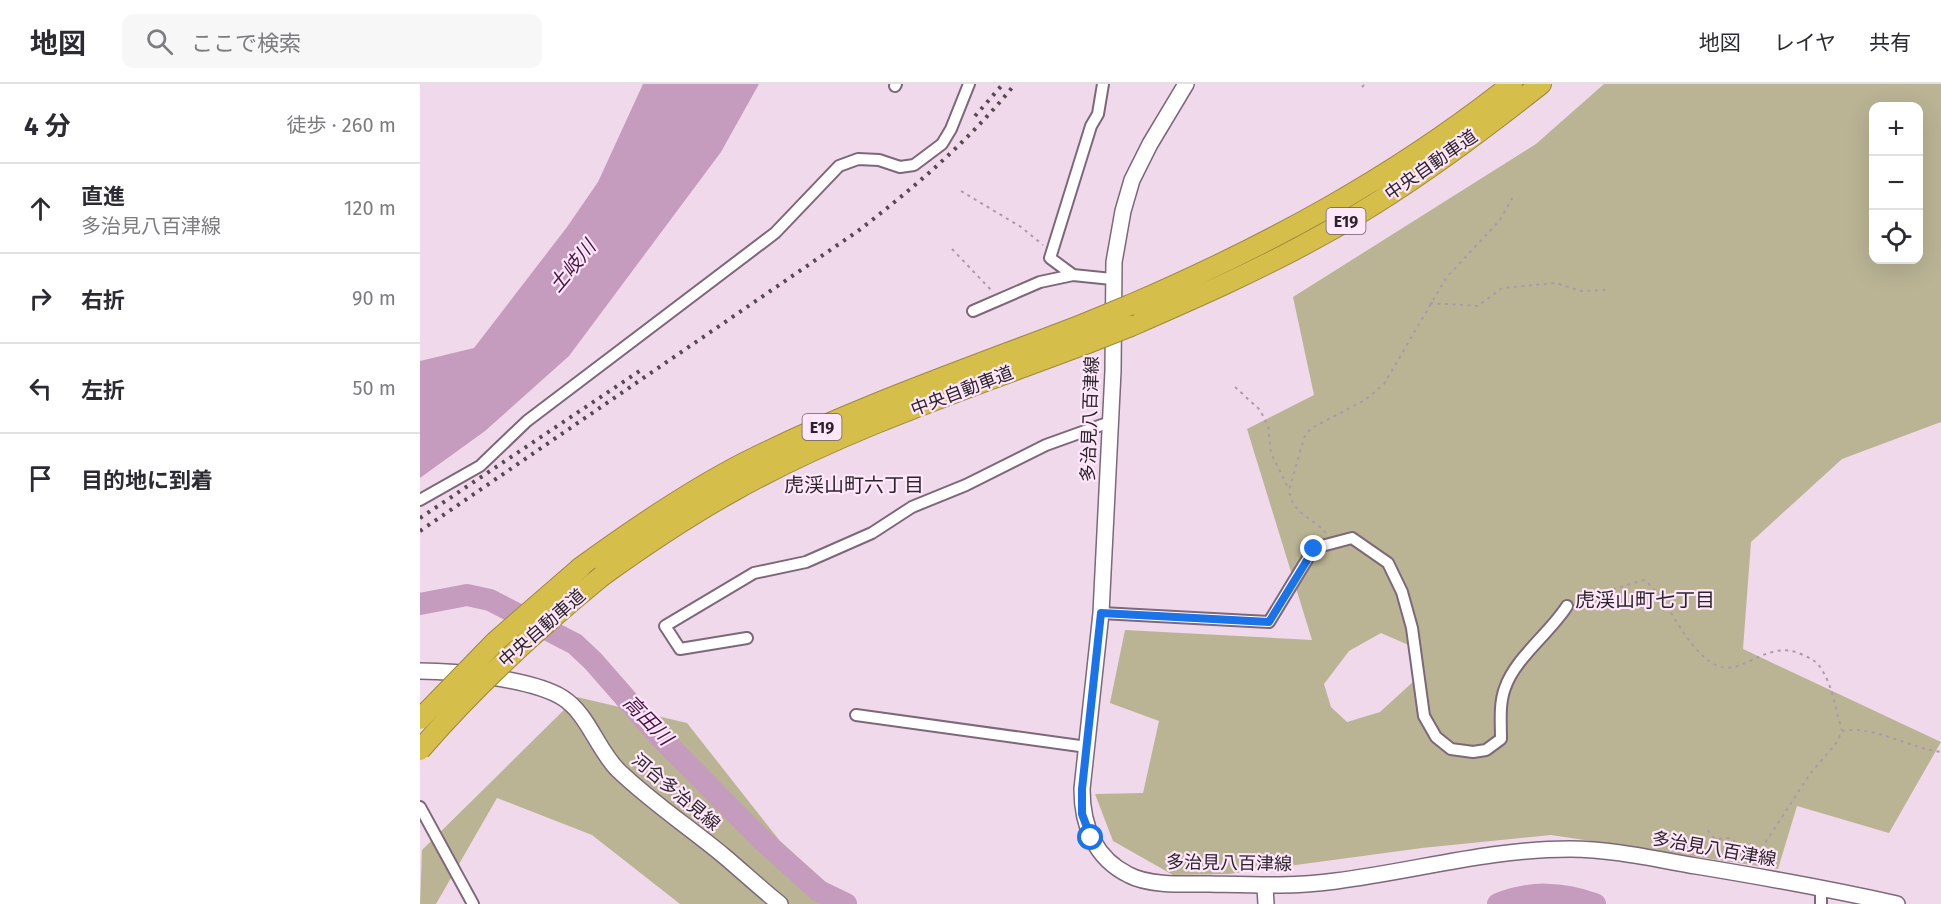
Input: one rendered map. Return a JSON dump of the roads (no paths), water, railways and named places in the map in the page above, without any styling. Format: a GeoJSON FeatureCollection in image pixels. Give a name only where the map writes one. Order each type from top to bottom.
{"type":"FeatureCollection","features":[{"type":"Feature","properties":{"kind":"highway","name":"中央自動車道"},"geometry":{"type":"LineString","coordinates":[[420,750],[480,684],[518,647],[602,576],[691,515],[782,465],[1086,333],[1130,305],[1253,250],[1339,204],[1433,143],[1512,84]]}},
{"type":"Feature","properties":{"kind":"highway","name":"中央自動車道"},"geometry":{"type":"LineString","coordinates":[[420,719],[496,641],[580,568],[657,515],[752,459],[882,402],[1086,333],[1131,326],[1275,260],[1339,225],[1457,148],[1541,84]]}},
{"type":"Feature","properties":{"kind":"main road","name":"多治見八百津線"},"geometry":{"type":"LineString","coordinates":[[1186,84],[1150,144],[1132,180],[1123,210],[1112,279],[1113,370],[1101,613],[1082,789],[1082,814],[1091,838],[1105,856],[1129,876],[1168,884],[1265,887],[1336,881],[1482,854],[1571,849],[1749,868],[1897,904]]}},
{"type":"Feature","properties":{"kind":"main road","name":"河合多治見線"},"geometry":{"type":"LineString","coordinates":[[420,671],[447,671],[501,680],[543,689],[564,698],[580,715],[616,768],[654,802],[780,904]]}},
{"type":"Feature","properties":{"kind":"main road"},"geometry":{"type":"LineString","coordinates":[[1265,887],[1266,904]]}},
{"type":"Feature","properties":{"kind":"street"},"geometry":{"type":"LineString","coordinates":[[420,500],[480,466],[527,421],[775,233],[839,166],[858,159],[879,160],[900,167],[914,165],[942,144],[951,129],[969,84]]}},
{"type":"Feature","properties":{"kind":"street"},"geometry":{"type":"LineString","coordinates":[[1073,275],[1050,258],[1091,126],[1098,114],[1103,84]]}},
{"type":"Feature","properties":{"kind":"street"},"geometry":{"type":"LineString","coordinates":[[973,311],[1041,282],[1073,275],[1112,279]]}},
{"type":"Feature","properties":{"kind":"street"},"geometry":{"type":"LineString","coordinates":[[747,638],[680,649],[665,626],[754,573],[815,558],[872,533],[912,507],[966,485],[1046,445],[1110,422]]}},
{"type":"Feature","properties":{"kind":"street"},"geometry":{"type":"LineString","coordinates":[[1101,613],[1269,622],[1314,549],[1352,538],[1388,563],[1402,592],[1412,628],[1424,716],[1436,737],[1451,749],[1473,752],[1486,750],[1501,739],[1505,687],[1522,660],[1554,627],[1568,606]]}},
{"type":"Feature","properties":{"kind":"street"},"geometry":{"type":"LineString","coordinates":[[856,715],[1087,747]]}},
{"type":"Feature","properties":{"kind":"street"},"geometry":{"type":"LineString","coordinates":[[420,807],[473,904]]}},
{"type":"Feature","properties":{"kind":"street"},"geometry":{"type":"LineString","coordinates":[[1821,887],[1821,904]]}},
{"type":"Feature","properties":{"kind":"water","name":"土岐川"},"geometry":{"type":"Polygon","coordinates":[[[643,84],[759,84],[721,152],[569,356],[485,431],[420,478],[420,361],[474,348],[567,227],[598,182],[643,84]]]}},
{"type":"Feature","properties":{"kind":"waterway","name":"高田川"},"geometry":{"type":"LineString","coordinates":[[420,604],[467,595],[490,600],[575,644],[593,661],[657,734],[763,841],[819,891],[846,904]]}},
{"type":"Feature","properties":{"kind":"waterway","name":"高田川"},"geometry":{"type":"LineString","coordinates":[[1498,904],[1534,895],[1558,895],[1595,904]]}},
{"type":"Feature","properties":{"kind":"railway"},"geometry":{"type":"LineString","coordinates":[[975,116],[1003,84]]}},
{"type":"Feature","properties":{"kind":"railway"},"geometry":{"type":"LineString","coordinates":[[420,531],[858,231],[961,144],[1015,84]]}},
{"type":"Feature","properties":{"kind":"railway"},"geometry":{"type":"LineString","coordinates":[[420,518],[644,368]]}},
{"type":"Feature","properties":{"kind":"district","name":"虎渓山町六丁目"},"geometry":{"type":"Point","coordinates":[854,485]}},
{"type":"Feature","properties":{"kind":"district","name":"虎渓山町七丁目"},"geometry":{"type":"Point","coordinates":[1645,600]}}]}
